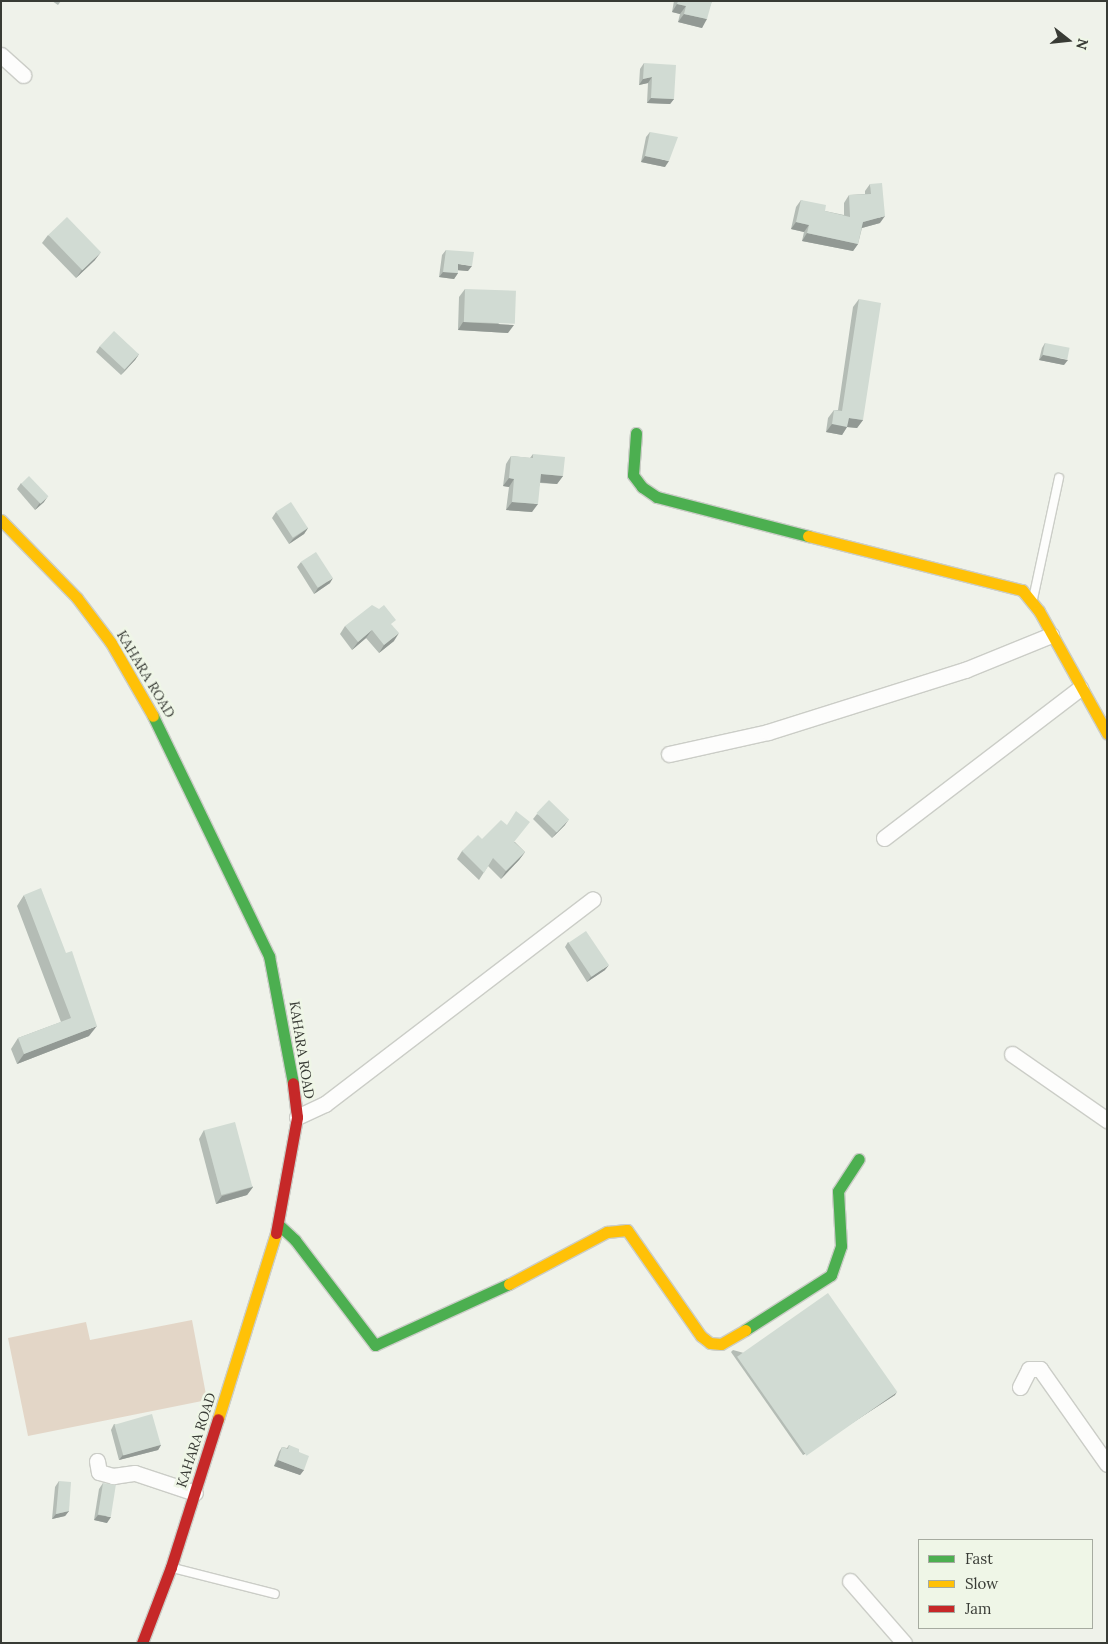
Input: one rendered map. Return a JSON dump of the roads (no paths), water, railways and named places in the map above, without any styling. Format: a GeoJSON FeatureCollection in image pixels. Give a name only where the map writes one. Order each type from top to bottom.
{"type":"FeatureCollection","features":[{"type":"Feature","properties":{"kind":"street"},"geometry":{"type":"LineString","coordinates":[[1,54],[23,75]]}},
{"type":"Feature","properties":{"kind":"street"},"geometry":{"type":"LineString","coordinates":[[636,433],[633,475],[642,486],[657,497],[1016,586],[1032,600],[1107,733]]}},
{"type":"Feature","properties":{"kind":"street","name":"KAHARA ROAD"},"geometry":{"type":"LineString","coordinates":[[1,520],[78,598],[111,642],[163,732],[268,956],[283,1017],[297,1117],[279,1225],[195,1494],[171,1567],[142,1643]]}},
{"type":"Feature","properties":{"kind":"street"},"geometry":{"type":"LineString","coordinates":[[669,754],[768,732],[965,670],[1051,635]]}},
{"type":"Feature","properties":{"kind":"street"},"geometry":{"type":"LineString","coordinates":[[884,838],[1080,688]]}},
{"type":"Feature","properties":{"kind":"street"},"geometry":{"type":"LineString","coordinates":[[297,1117],[325,1104],[593,899]]}},
{"type":"Feature","properties":{"kind":"street"},"geometry":{"type":"LineString","coordinates":[[1012,1054],[1107,1120]]}},
{"type":"Feature","properties":{"kind":"street"},"geometry":{"type":"LineString","coordinates":[[279,1225],[295,1240],[375,1345],[470,1304],[607,1232],[618,1229],[627,1230],[633,1237],[701,1336],[710,1343],[721,1344],[823,1283],[831,1275],[841,1246],[838,1191],[859,1159]]}},
{"type":"Feature","properties":{"kind":"street"},"geometry":{"type":"LineString","coordinates":[[1020,1387],[1029,1369],[1040,1369],[1107,1464]]}},
{"type":"Feature","properties":{"kind":"street"},"geometry":{"type":"LineString","coordinates":[[97,1461],[99,1472],[104,1474],[135,1473],[195,1494]]}},
{"type":"Feature","properties":{"kind":"street"},"geometry":{"type":"LineString","coordinates":[[850,1581],[904,1643]]}},
{"type":"Feature","properties":{"kind":"lane"},"geometry":{"type":"LineString","coordinates":[[1032,600],[1059,478]]}},
{"type":"Feature","properties":{"kind":"lane"},"geometry":{"type":"LineString","coordinates":[[171,1567],[275,1594]]}}]}
